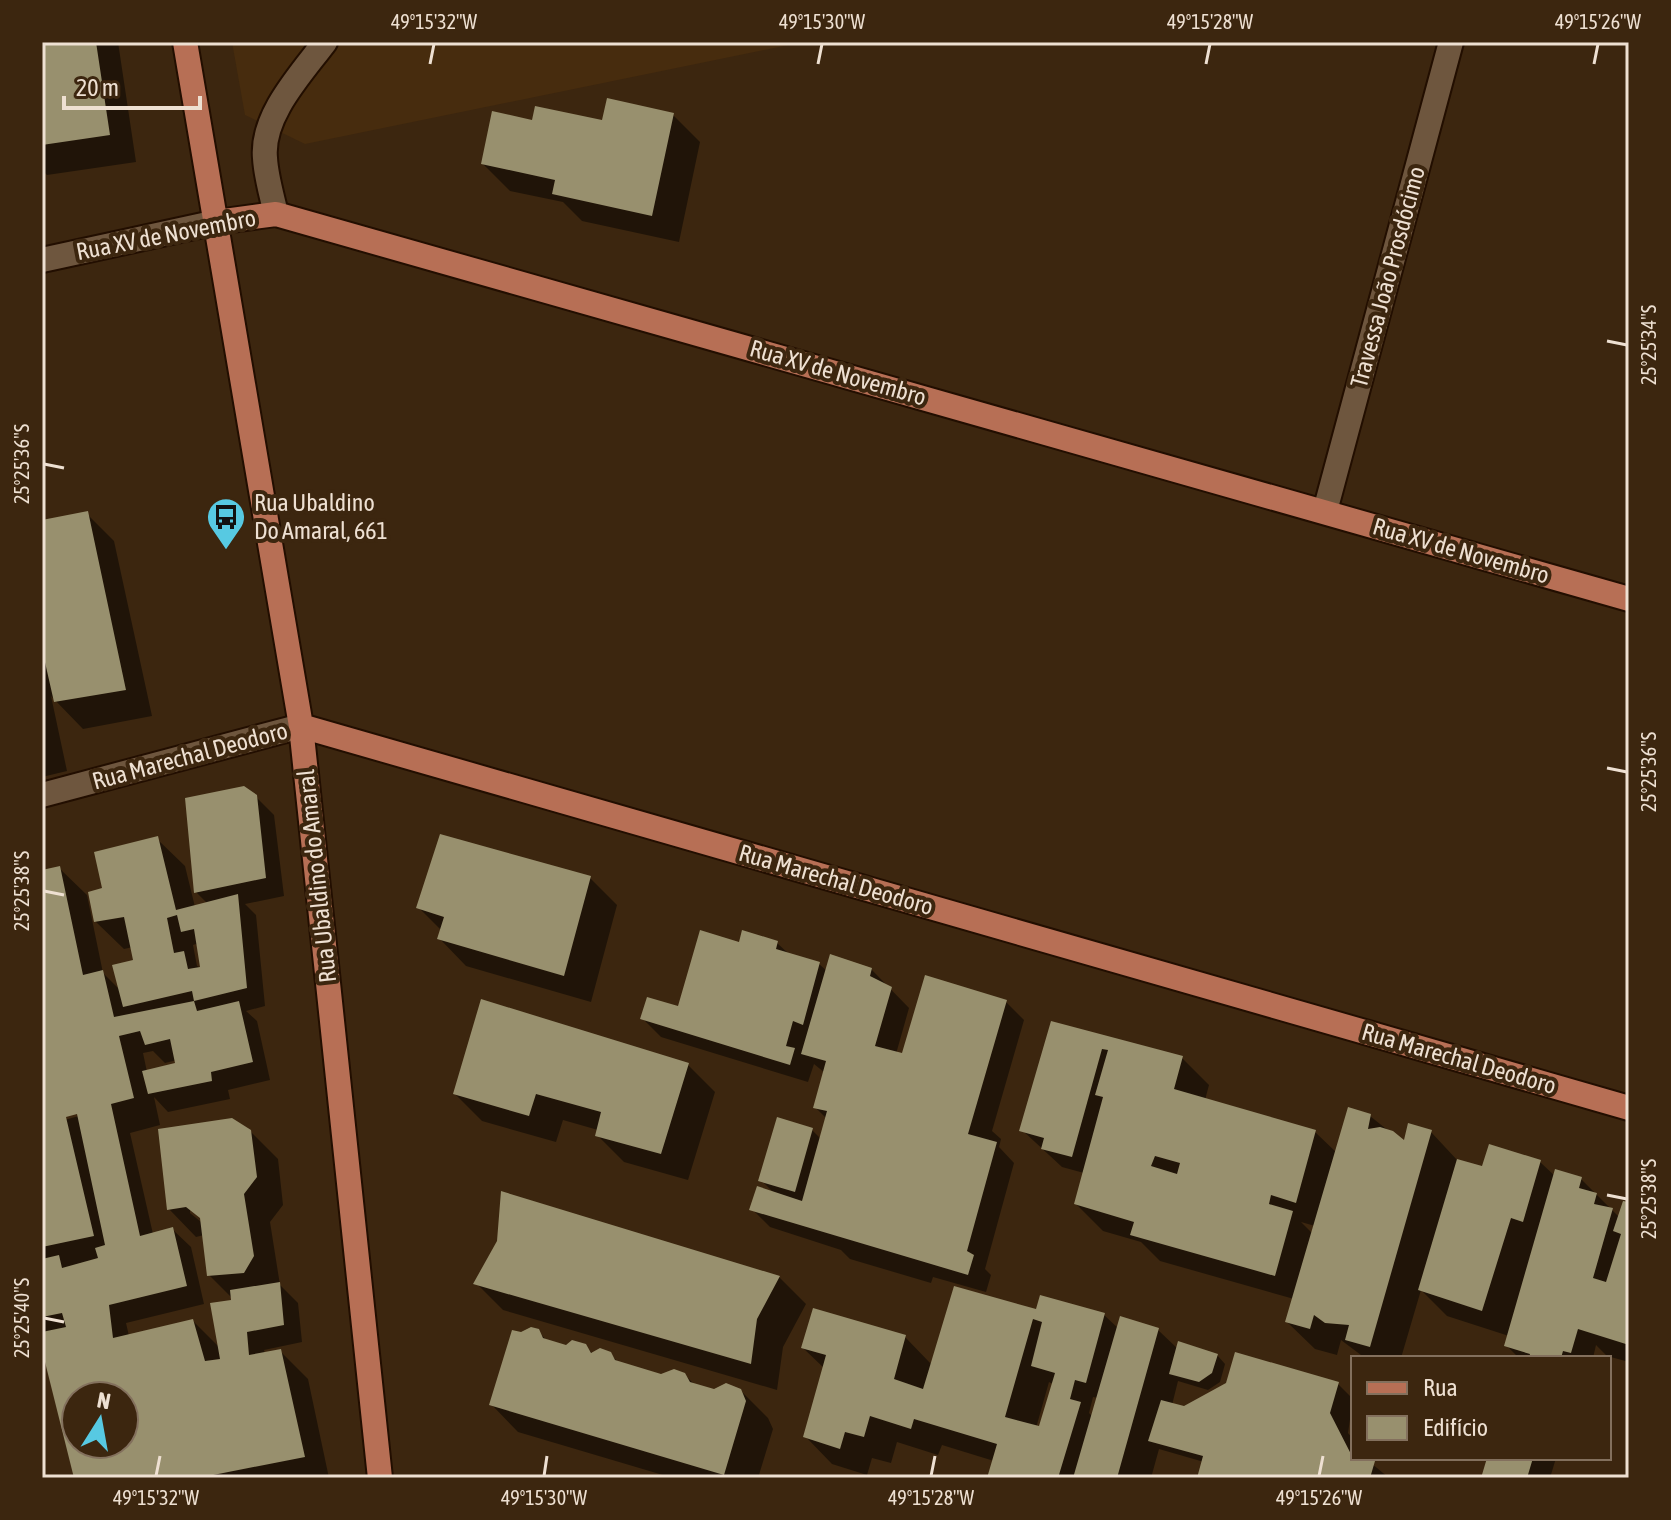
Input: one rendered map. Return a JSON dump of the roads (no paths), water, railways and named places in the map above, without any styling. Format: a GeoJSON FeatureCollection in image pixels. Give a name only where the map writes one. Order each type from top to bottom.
{"type":"FeatureCollection","features":[{"type":"Feature","properties":{"kind":"main road","name":"Rua Ubaldino do Amaral"},"geometry":{"type":"LineString","coordinates":[[185,42],[301,726],[380,1478]]}},
{"type":"Feature","properties":{"kind":"main road","name":"Rua XV de Novembro"},"geometry":{"type":"LineString","coordinates":[[217,222],[276,214],[1629,599]]}},
{"type":"Feature","properties":{"kind":"main road","name":"Rua Marechal Deodoro"},"geometry":{"type":"LineString","coordinates":[[301,726],[1629,1108]]}},
{"type":"Feature","properties":{"kind":"street"},"geometry":{"type":"LineString","coordinates":[[276,214],[264,156],[269,128],[289,91],[325,42]]}},
{"type":"Feature","properties":{"kind":"street","name":"Travessa João Prosdócimo"},"geometry":{"type":"LineString","coordinates":[[1325,511],[1451,42]]}},
{"type":"Feature","properties":{"kind":"street","name":"Rua XV de Novembro"},"geometry":{"type":"LineString","coordinates":[[42,260],[217,222]]}},
{"type":"Feature","properties":{"kind":"street","name":"Rua Marechal Deodoro"},"geometry":{"type":"LineString","coordinates":[[42,795],[301,726]]}},
{"type":"Feature","properties":{"kind":"place","name":"Rua Ubaldino Do Amaral, 661"},"geometry":{"type":"Point","coordinates":[226,551]}}]}
